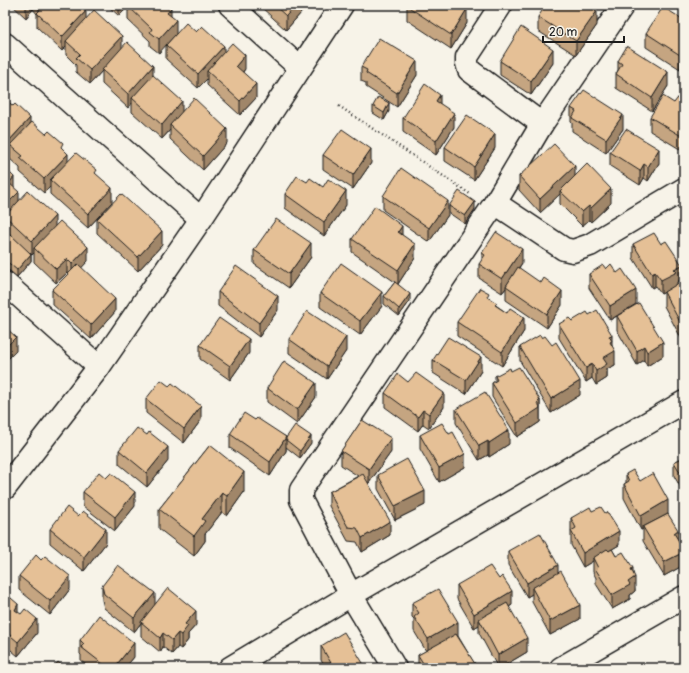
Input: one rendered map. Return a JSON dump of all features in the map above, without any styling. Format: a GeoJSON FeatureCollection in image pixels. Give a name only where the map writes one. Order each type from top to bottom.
{"type":"FeatureCollection","features":[{"type":"Feature","properties":{"kind":"street"},"geometry":{"type":"LineString","coordinates":[[230,5],[300,68]]}},
{"type":"Feature","properties":{"kind":"street"},"geometry":{"type":"LineString","coordinates":[[5,488],[99,367],[201,220],[342,5]]}},
{"type":"Feature","properties":{"kind":"street"},"geometry":{"type":"LineString","coordinates":[[501,5],[467,57],[469,70],[542,124]]}},
{"type":"Feature","properties":{"kind":"street"},"geometry":{"type":"LineString","coordinates":[[395,668],[351,595],[302,500],[301,490],[495,202],[542,124],[623,5]]}},
{"type":"Feature","properties":{"kind":"street"},"geometry":{"type":"LineString","coordinates":[[5,44],[201,220]]}},
{"type":"Feature","properties":{"kind":"street"},"geometry":{"type":"LineString","coordinates":[[495,202],[564,249],[573,251],[590,245],[684,189]]}},
{"type":"Feature","properties":{"kind":"street"},"geometry":{"type":"LineString","coordinates":[[5,282],[99,367]]}},
{"type":"Feature","properties":{"kind":"street"},"geometry":{"type":"LineString","coordinates":[[230,668],[351,595],[684,402]]}},
{"type":"Feature","properties":{"kind":"street"},"geometry":{"type":"LineString","coordinates":[[561,668],[587,663],[684,597]]}},
{"type":"Feature","properties":{"kind":"path"},"geometry":{"type":"LineString","coordinates":[[339,106],[461,188]]}},
{"type":"Feature","properties":{"kind":"building"},"geometry":{"type":"Polygon","coordinates":[[[45,5],[79,5],[86,11],[62,37],[37,13],[45,5]]]}},
{"type":"Feature","properties":{"kind":"building"},"geometry":{"type":"Polygon","coordinates":[[[167,5],[171,8],[167,13],[176,20],[159,39],[150,32],[152,29],[128,6],[167,5]]]}},
{"type":"Feature","properties":{"kind":"building"},"geometry":{"type":"Polygon","coordinates":[[[274,5],[296,5],[286,16],[274,5]]]}},
{"type":"Feature","properties":{"kind":"building"},"geometry":{"type":"Polygon","coordinates":[[[461,5],[467,9],[451,35],[407,6],[461,5]]]}},
{"type":"Feature","properties":{"kind":"building"},"geometry":{"type":"Polygon","coordinates":[[[546,5],[589,5],[597,11],[576,41],[538,17],[546,5]]]}},
{"type":"Feature","properties":{"kind":"building"},"geometry":{"type":"Polygon","coordinates":[[[663,7],[684,20],[684,49],[680,55],[646,33],[663,7]]]}},
{"type":"Feature","properties":{"kind":"building"},"geometry":{"type":"Polygon","coordinates":[[[94,10],[122,36],[90,70],[76,58],[80,54],[66,41],[94,10]]]}},
{"type":"Feature","properties":{"kind":"building"},"geometry":{"type":"Polygon","coordinates":[[[186,23],[196,32],[202,26],[224,46],[198,74],[166,45],[186,23]]]}},
{"type":"Feature","properties":{"kind":"building"},"geometry":{"type":"Polygon","coordinates":[[[521,27],[553,49],[531,81],[500,61],[521,27]]]}},
{"type":"Feature","properties":{"kind":"building"},"geometry":{"type":"Polygon","coordinates":[[[379,38],[417,61],[397,93],[366,73],[367,70],[361,67],[379,38]]]}},
{"type":"Feature","properties":{"kind":"building"},"geometry":{"type":"Polygon","coordinates":[[[127,42],[153,66],[128,94],[102,70],[127,42]]]}},
{"type":"Feature","properties":{"kind":"building"},"geometry":{"type":"Polygon","coordinates":[[[232,43],[245,55],[236,66],[256,84],[240,101],[207,71],[232,43]]]}},
{"type":"Feature","properties":{"kind":"building"},"geometry":{"type":"Polygon","coordinates":[[[627,46],[668,72],[652,98],[616,74],[622,64],[618,61],[627,46]]]}},
{"type":"Feature","properties":{"kind":"building"},"geometry":{"type":"Polygon","coordinates":[[[153,75],[182,101],[162,125],[132,98],[153,75]]]}},
{"type":"Feature","properties":{"kind":"building"},"geometry":{"type":"Polygon","coordinates":[[[425,84],[440,95],[436,101],[454,113],[436,141],[403,118],[425,84]]]}},
{"type":"Feature","properties":{"kind":"building"},"geometry":{"type":"Polygon","coordinates":[[[584,90],[623,115],[606,139],[572,118],[576,111],[571,108],[584,90]]]}},
{"type":"Feature","properties":{"kind":"building"},"geometry":{"type":"Polygon","coordinates":[[[5,93],[9,96],[5,99],[5,93]]]}},
{"type":"Feature","properties":{"kind":"building"},"geometry":{"type":"Polygon","coordinates":[[[680,95],[684,97],[683,137],[650,117],[663,96],[674,103],[680,95]]]}},
{"type":"Feature","properties":{"kind":"building"},"geometry":{"type":"Polygon","coordinates":[[[378,97],[389,103],[384,113],[373,106],[378,97]]]}},
{"type":"Feature","properties":{"kind":"building"},"geometry":{"type":"Polygon","coordinates":[[[194,98],[227,129],[203,156],[170,125],[194,98]]]}},
{"type":"Feature","properties":{"kind":"building"},"geometry":{"type":"Polygon","coordinates":[[[5,99],[13,106],[15,104],[30,118],[8,142],[5,140],[5,99]]]}},
{"type":"Feature","properties":{"kind":"building"},"geometry":{"type":"Polygon","coordinates":[[[467,115],[495,134],[474,167],[445,147],[467,115]]]}},
{"type":"Feature","properties":{"kind":"building"},"geometry":{"type":"Polygon","coordinates":[[[32,122],[46,134],[49,131],[63,143],[61,147],[68,154],[44,179],[20,158],[23,156],[10,145],[32,122]]]}},
{"type":"Feature","properties":{"kind":"building"},"geometry":{"type":"Polygon","coordinates":[[[342,129],[371,149],[353,175],[323,155],[342,129]]]}},
{"type":"Feature","properties":{"kind":"building"},"geometry":{"type":"Polygon","coordinates":[[[626,129],[659,149],[648,167],[644,164],[640,171],[610,152],[626,129]]]}},
{"type":"Feature","properties":{"kind":"building"},"geometry":{"type":"Polygon","coordinates":[[[554,144],[575,166],[540,199],[519,176],[554,144]]]}},
{"type":"Feature","properties":{"kind":"building"},"geometry":{"type":"Polygon","coordinates":[[[76,153],[97,170],[95,173],[112,188],[88,214],[50,180],[76,153]]]}},
{"type":"Feature","properties":{"kind":"building"},"geometry":{"type":"Polygon","coordinates":[[[587,164],[611,189],[591,208],[589,206],[582,212],[560,191],[587,164]]]}},
{"type":"Feature","properties":{"kind":"building"},"geometry":{"type":"Polygon","coordinates":[[[5,168],[14,177],[9,183],[19,192],[5,206],[5,168]]]}},
{"type":"Feature","properties":{"kind":"building"},"geometry":{"type":"Polygon","coordinates":[[[401,168],[448,201],[429,228],[383,196],[401,168]]]}},
{"type":"Feature","properties":{"kind":"building"},"geometry":{"type":"Polygon","coordinates":[[[297,176],[307,182],[310,178],[323,187],[328,179],[346,191],[324,222],[285,194],[297,176]]]}},
{"type":"Feature","properties":{"kind":"building"},"geometry":{"type":"Polygon","coordinates":[[[28,191],[55,216],[32,241],[5,216],[28,191]]]}},
{"type":"Feature","properties":{"kind":"building"},"geometry":{"type":"Polygon","coordinates":[[[459,191],[475,202],[465,216],[449,206],[459,191]]]}},
{"type":"Feature","properties":{"kind":"building"},"geometry":{"type":"Polygon","coordinates":[[[121,194],[162,231],[138,257],[97,219],[121,194]]]}},
{"type":"Feature","properties":{"kind":"building"},"geometry":{"type":"Polygon","coordinates":[[[375,206],[402,226],[398,232],[415,244],[398,270],[352,239],[375,206]]]}},
{"type":"Feature","properties":{"kind":"building"},"geometry":{"type":"Polygon","coordinates":[[[276,219],[311,243],[289,274],[254,250],[276,219]]]}},
{"type":"Feature","properties":{"kind":"building"},"geometry":{"type":"Polygon","coordinates":[[[60,221],[88,247],[72,264],[67,259],[56,269],[34,248],[60,221]]]}},
{"type":"Feature","properties":{"kind":"building"},"geometry":{"type":"Polygon","coordinates":[[[496,232],[522,249],[502,279],[479,264],[485,255],[482,253],[496,232]]]}},
{"type":"Feature","properties":{"kind":"building"},"geometry":{"type":"Polygon","coordinates":[[[9,233],[31,254],[17,270],[5,260],[5,237],[9,233]]]}},
{"type":"Feature","properties":{"kind":"building"},"geometry":{"type":"Polygon","coordinates":[[[654,233],[661,244],[666,241],[682,265],[674,269],[677,272],[661,280],[655,272],[652,274],[633,244],[654,233]]]}},
{"type":"Feature","properties":{"kind":"building"},"geometry":{"type":"Polygon","coordinates":[[[341,263],[382,292],[360,321],[320,293],[341,263]]]}},
{"type":"Feature","properties":{"kind":"building"},"geometry":{"type":"Polygon","coordinates":[[[78,264],[115,299],[91,325],[52,290],[78,264]]]}},
{"type":"Feature","properties":{"kind":"building"},"geometry":{"type":"Polygon","coordinates":[[[611,264],[617,273],[622,269],[636,290],[610,306],[589,274],[603,265],[606,269],[611,264]]]}},
{"type":"Feature","properties":{"kind":"building"},"geometry":{"type":"Polygon","coordinates":[[[236,266],[278,296],[259,323],[218,292],[236,266]]]}},
{"type":"Feature","properties":{"kind":"building"},"geometry":{"type":"Polygon","coordinates":[[[518,267],[541,283],[544,278],[562,291],[547,314],[506,286],[518,267]]]}},
{"type":"Feature","properties":{"kind":"building"},"geometry":{"type":"Polygon","coordinates":[[[684,280],[684,322],[681,324],[664,292],[684,280]]]}},
{"type":"Feature","properties":{"kind":"building"},"geometry":{"type":"Polygon","coordinates":[[[395,282],[410,294],[399,309],[384,296],[395,282]]]}},
{"type":"Feature","properties":{"kind":"building"},"geometry":{"type":"Polygon","coordinates":[[[480,288],[489,293],[487,297],[497,303],[495,305],[507,313],[510,308],[524,317],[502,352],[457,322],[480,288]]]}},
{"type":"Feature","properties":{"kind":"building"},"geometry":{"type":"Polygon","coordinates":[[[639,303],[663,342],[647,352],[644,346],[637,351],[617,316],[639,303]]]}},
{"type":"Feature","properties":{"kind":"building"},"geometry":{"type":"Polygon","coordinates":[[[597,310],[612,335],[609,336],[612,341],[610,342],[615,351],[603,358],[607,364],[596,371],[592,364],[586,368],[559,324],[569,318],[572,321],[587,312],[589,315],[597,310]]]}},
{"type":"Feature","properties":{"kind":"building"},"geometry":{"type":"Polygon","coordinates":[[[307,311],[346,337],[327,366],[289,339],[307,311]]]}},
{"type":"Feature","properties":{"kind":"building"},"geometry":{"type":"Polygon","coordinates":[[[219,318],[249,339],[230,366],[200,345],[219,318]]]}},
{"type":"Feature","properties":{"kind":"building"},"geometry":{"type":"Polygon","coordinates":[[[5,327],[16,337],[5,348],[5,327]]]}},
{"type":"Feature","properties":{"kind":"building"},"geometry":{"type":"Polygon","coordinates":[[[540,335],[542,338],[545,336],[552,345],[556,342],[580,381],[551,399],[520,347],[540,335]]]}},
{"type":"Feature","properties":{"kind":"building"},"geometry":{"type":"Polygon","coordinates":[[[448,337],[481,357],[466,380],[433,360],[448,337]]]}},
{"type":"Feature","properties":{"kind":"building"},"geometry":{"type":"Polygon","coordinates":[[[284,361],[316,383],[297,410],[267,388],[284,361]]]}},
{"type":"Feature","properties":{"kind":"building"},"geometry":{"type":"Polygon","coordinates":[[[519,367],[540,400],[537,403],[540,408],[517,423],[492,383],[497,380],[495,376],[510,368],[511,371],[519,367]]]}},
{"type":"Feature","properties":{"kind":"building"},"geometry":{"type":"Polygon","coordinates":[[[416,373],[444,393],[429,414],[423,410],[418,417],[385,393],[398,374],[408,382],[416,373]]]}},
{"type":"Feature","properties":{"kind":"building"},"geometry":{"type":"Polygon","coordinates":[[[161,380],[169,386],[172,383],[201,406],[184,429],[146,399],[161,380]]]}},
{"type":"Feature","properties":{"kind":"building"},"geometry":{"type":"Polygon","coordinates":[[[485,392],[509,430],[489,443],[488,441],[479,446],[456,409],[485,392]]]}},
{"type":"Feature","properties":{"kind":"building"},"geometry":{"type":"Polygon","coordinates":[[[244,413],[255,420],[257,418],[286,437],[270,462],[230,434],[244,413]]]}},
{"type":"Feature","properties":{"kind":"building"},"geometry":{"type":"Polygon","coordinates":[[[362,420],[391,438],[369,469],[341,451],[362,420]]]}},
{"type":"Feature","properties":{"kind":"building"},"geometry":{"type":"Polygon","coordinates":[[[442,423],[449,434],[453,432],[465,454],[439,468],[420,435],[442,423]]]}},
{"type":"Feature","properties":{"kind":"building"},"geometry":{"type":"Polygon","coordinates":[[[295,425],[311,436],[300,451],[286,440],[295,425]]]}},
{"type":"Feature","properties":{"kind":"building"},"geometry":{"type":"Polygon","coordinates":[[[137,428],[147,435],[149,432],[168,447],[147,473],[119,450],[137,428]]]}},
{"type":"Feature","properties":{"kind":"building"},"geometry":{"type":"Polygon","coordinates":[[[210,445],[244,472],[227,496],[222,493],[202,519],[205,521],[194,536],[159,509],[210,445]]]}},
{"type":"Feature","properties":{"kind":"building"},"geometry":{"type":"Polygon","coordinates":[[[684,457],[684,479],[674,462],[684,457]]]}},
{"type":"Feature","properties":{"kind":"building"},"geometry":{"type":"Polygon","coordinates":[[[407,459],[425,491],[395,506],[378,475],[407,459]]]}},
{"type":"Feature","properties":{"kind":"building"},"geometry":{"type":"Polygon","coordinates":[[[633,470],[640,481],[653,473],[668,500],[641,516],[624,484],[629,481],[626,474],[633,470]]]}},
{"type":"Feature","properties":{"kind":"building"},"geometry":{"type":"Polygon","coordinates":[[[99,472],[106,478],[111,473],[135,492],[115,517],[83,492],[99,472]]]}},
{"type":"Feature","properties":{"kind":"building"},"geometry":{"type":"Polygon","coordinates":[[[363,474],[390,521],[362,538],[357,528],[348,527],[329,492],[363,474]]]}},
{"type":"Feature","properties":{"kind":"building"},"geometry":{"type":"Polygon","coordinates":[[[67,507],[78,516],[83,511],[106,529],[84,557],[50,529],[67,507]]]}},
{"type":"Feature","properties":{"kind":"building"},"geometry":{"type":"Polygon","coordinates":[[[590,507],[592,511],[601,507],[605,513],[607,512],[619,531],[583,553],[571,531],[576,528],[571,518],[590,507]]]}},
{"type":"Feature","properties":{"kind":"building"},"geometry":{"type":"Polygon","coordinates":[[[668,514],[678,530],[674,533],[684,552],[664,562],[643,527],[668,514]]]}},
{"type":"Feature","properties":{"kind":"building"},"geometry":{"type":"Polygon","coordinates":[[[540,533],[558,565],[527,583],[508,551],[540,533]]]}},
{"type":"Feature","properties":{"kind":"building"},"geometry":{"type":"Polygon","coordinates":[[[607,549],[609,551],[612,549],[616,556],[623,552],[633,568],[631,569],[635,577],[628,582],[630,585],[612,595],[596,570],[598,568],[593,558],[607,549]]]}},
{"type":"Feature","properties":{"kind":"building"},"geometry":{"type":"Polygon","coordinates":[[[36,555],[41,560],[45,556],[70,576],[50,601],[19,576],[36,555]]]}},
{"type":"Feature","properties":{"kind":"building"},"geometry":{"type":"Polygon","coordinates":[[[118,565],[155,593],[134,618],[104,594],[102,586],[118,565]]]}},
{"type":"Feature","properties":{"kind":"building"},"geometry":{"type":"Polygon","coordinates":[[[490,566],[499,579],[502,576],[512,591],[474,614],[457,585],[490,566]]]}},
{"type":"Feature","properties":{"kind":"building"},"geometry":{"type":"Polygon","coordinates":[[[561,571],[580,605],[550,621],[532,588],[561,571]]]}},
{"type":"Feature","properties":{"kind":"building"},"geometry":{"type":"Polygon","coordinates":[[[168,588],[196,611],[185,624],[188,626],[181,635],[178,633],[172,640],[163,633],[160,638],[141,622],[168,588]]]}},
{"type":"Feature","properties":{"kind":"building"},"geometry":{"type":"Polygon","coordinates":[[[438,589],[458,622],[428,639],[414,617],[419,613],[412,603],[438,589]]]}},
{"type":"Feature","properties":{"kind":"building"},"geometry":{"type":"Polygon","coordinates":[[[5,593],[18,604],[15,610],[21,614],[25,609],[37,619],[18,642],[5,631],[5,593]]]}},
{"type":"Feature","properties":{"kind":"building"},"geometry":{"type":"Polygon","coordinates":[[[507,603],[527,638],[498,655],[479,619],[507,603]]]}},
{"type":"Feature","properties":{"kind":"building"},"geometry":{"type":"Polygon","coordinates":[[[99,615],[134,643],[114,668],[108,668],[81,647],[84,644],[80,640],[99,615]]]}},
{"type":"Feature","properties":{"kind":"building"},"geometry":{"type":"Polygon","coordinates":[[[344,632],[366,668],[334,668],[321,646],[344,632]]]}},
{"type":"Feature","properties":{"kind":"building"},"geometry":{"type":"Polygon","coordinates":[[[456,634],[477,667],[426,668],[418,655],[456,634]]]}},
{"type":"Feature","properties":{"kind":"building"},"geometry":{"type":"Polygon","coordinates":[[[58,662],[65,668],[53,668],[58,662]]]}}]}
